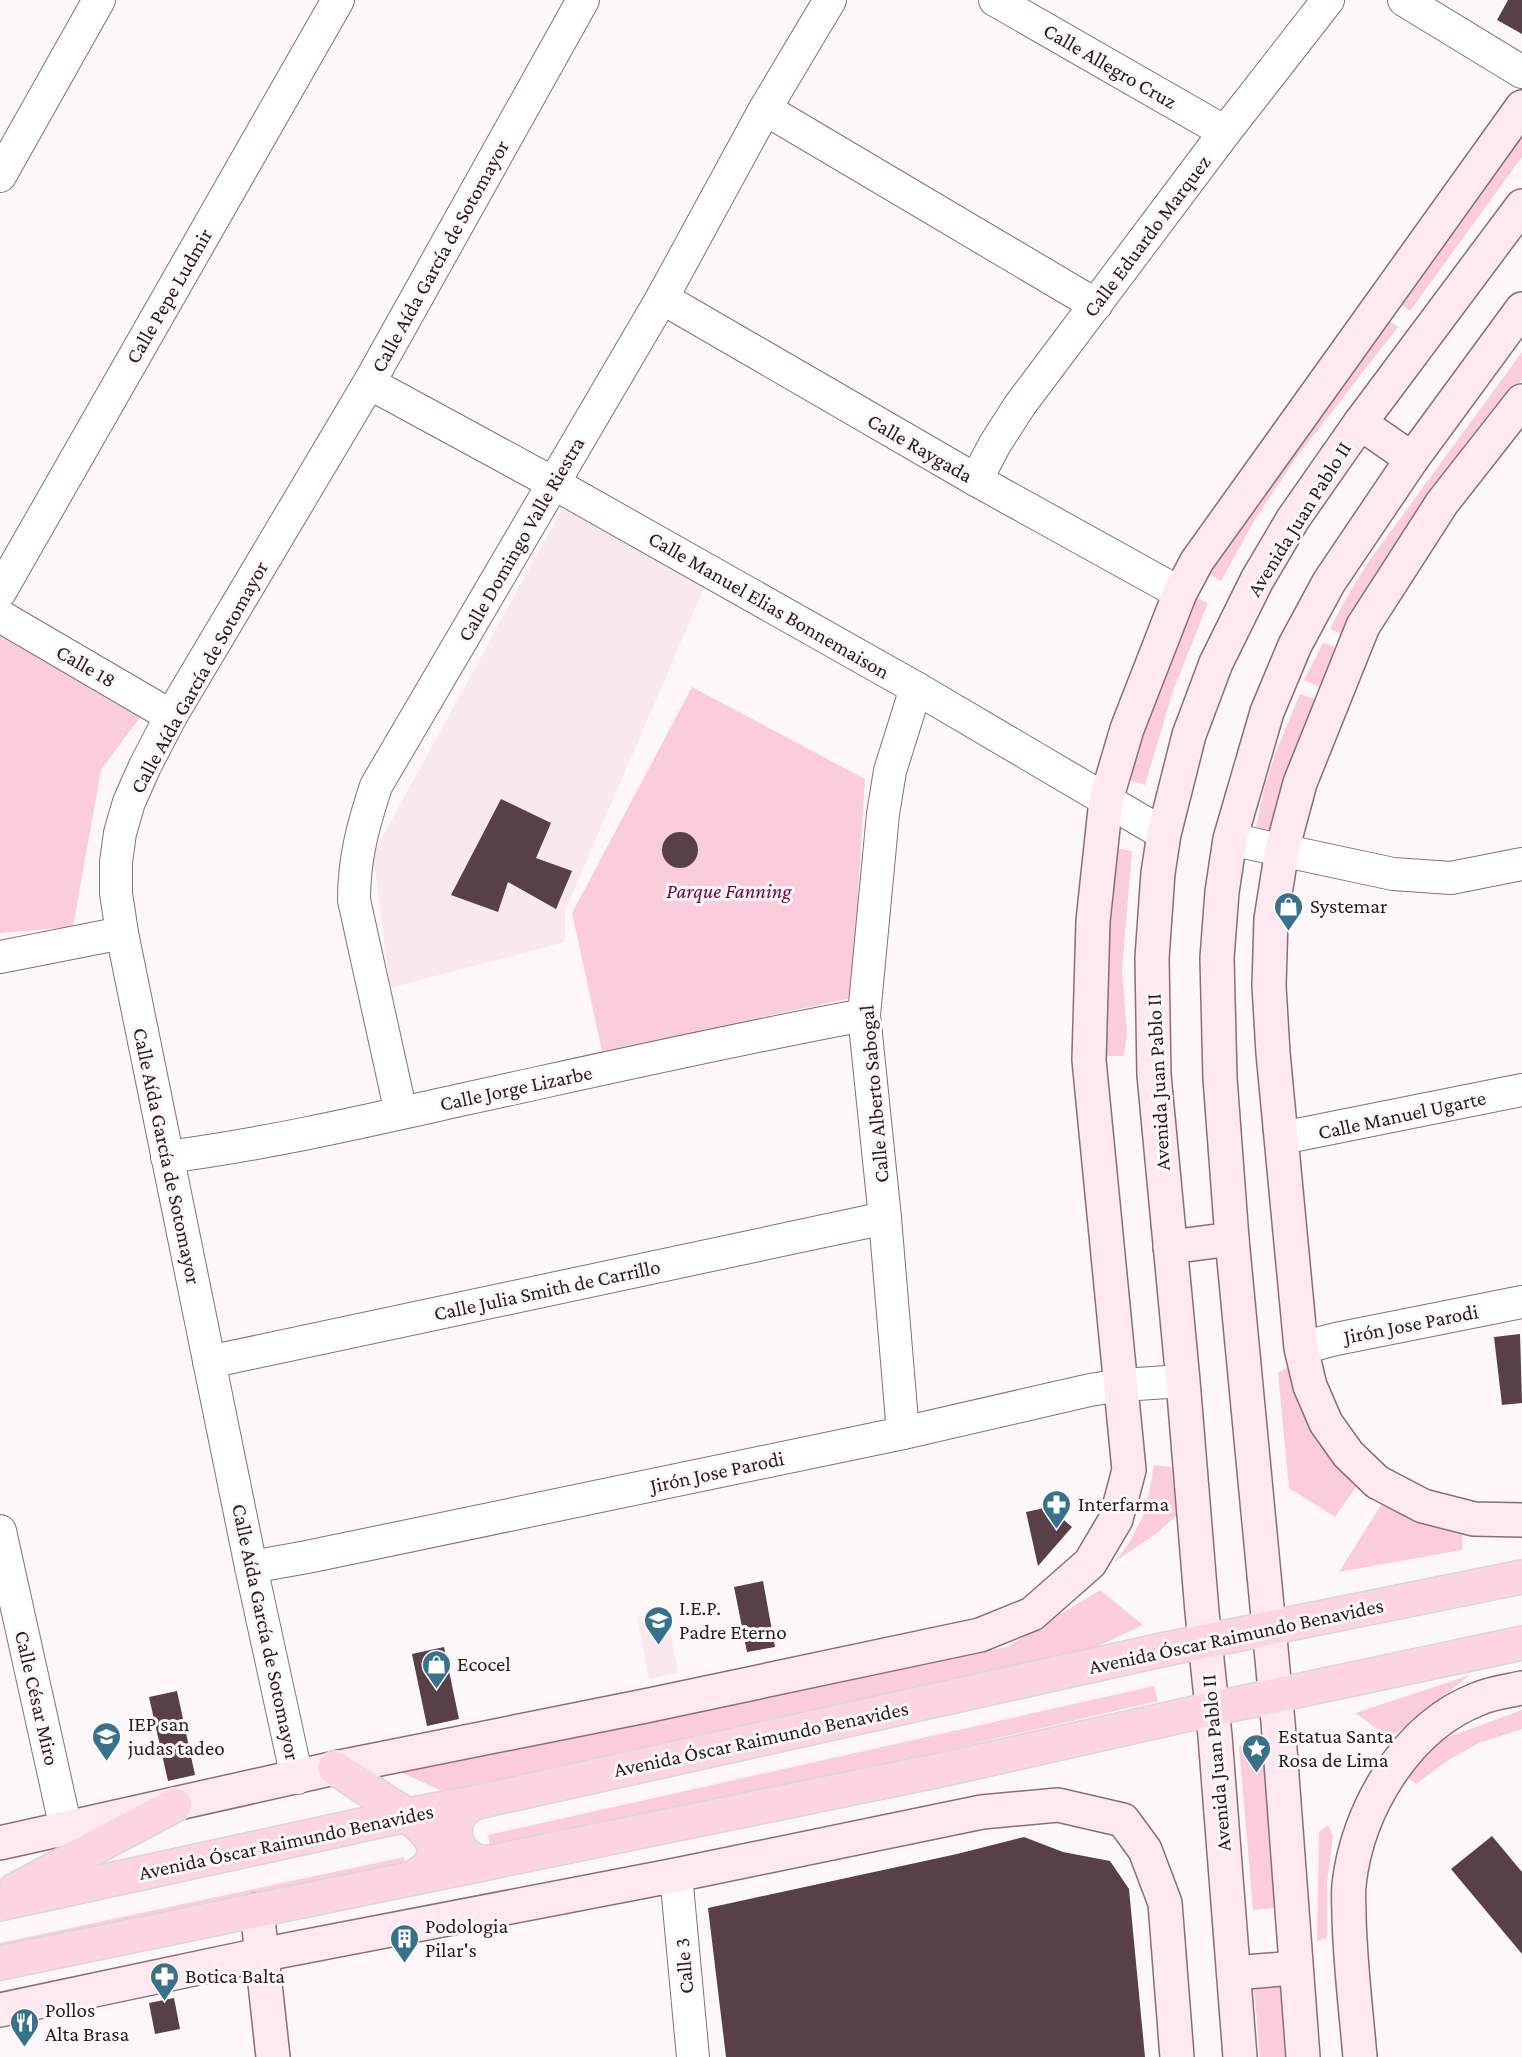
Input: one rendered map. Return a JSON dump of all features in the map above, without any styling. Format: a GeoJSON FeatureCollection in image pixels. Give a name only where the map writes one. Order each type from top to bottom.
{"type":"FeatureCollection","features":[{"type":"Feature","properties":{"kind":"main road","name":"Avenida Óscar Raimundo Benavides"},"geometry":{"type":"LineString","coordinates":[[0,1904],[407,1815],[478,1802],[1205,1641],[1522,1577]]}},
{"type":"Feature","properties":{"kind":"main road"},"geometry":{"type":"LineString","coordinates":[[0,1963],[971,1763],[1522,1643]]}},
{"type":"Feature","properties":{"kind":"main road"},"geometry":{"type":"LineString","coordinates":[[335,1768],[426,1830],[433,1845],[433,1854],[423,1871],[412,1878]]}},
{"type":"Feature","properties":{"kind":"main road"},"geometry":{"type":"LineString","coordinates":[[478,1802],[467,1807],[460,1815],[455,1826],[456,1838],[460,1848],[468,1857],[479,1862],[490,1862]]}},
{"type":"Feature","properties":{"kind":"main road"},"geometry":{"type":"LineString","coordinates":[[0,1898],[176,1805]]}},
{"type":"Feature","properties":{"kind":"street"},"geometry":{"type":"LineString","coordinates":[[0,176],[99,0]]}},
{"type":"Feature","properties":{"kind":"street","name":"Calle Pepe Ludmir"},"geometry":{"type":"LineString","coordinates":[[0,592],[338,0]]}},
{"type":"Feature","properties":{"kind":"street","name":"Calle Domingo Valle Riestra"},"geometry":{"type":"LineString","coordinates":[[401,1113],[354,900],[354,871],[363,826],[376,786],[662,298],[765,109],[830,0]]}},
{"type":"Feature","properties":{"kind":"street","name":"Calle Allegro Cruz"},"geometry":{"type":"LineString","coordinates":[[995,0],[1225,132]]}},
{"type":"Feature","properties":{"kind":"street","name":"Calle Eduardo Marquez"},"geometry":{"type":"LineString","coordinates":[[976,480],[995,444],[1020,405],[1225,132],[1328,0]]}},
{"type":"Feature","properties":{"kind":"street"},"geometry":{"type":"LineString","coordinates":[[1404,0],[1522,72]]}},
{"type":"Feature","properties":{"kind":"street","name":"Calle Aída García de Sotomayor"},"geometry":{"type":"LineString","coordinates":[[297,1778],[251,1567],[122,933],[116,893],[116,862],[120,833],[129,802],[171,716],[369,383],[575,3]]}},
{"type":"Feature","properties":{"kind":"street"},"geometry":{"type":"LineString","coordinates":[[0,1843],[335,1768],[657,1704],[980,1635],[1032,1614],[1090,1563],[1116,1519],[1129,1470],[1089,1060],[1093,921],[1106,800],[1127,729],[1180,593],[1197,561],[1522,107]]}},
{"type":"Feature","properties":{"kind":"street"},"geometry":{"type":"LineString","coordinates":[[765,109],[1096,305]]}},
{"type":"Feature","properties":{"kind":"street","name":"Avenida Juan Pablo II"},"geometry":{"type":"LineString","coordinates":[[1240,2057],[1212,1709],[1154,1075],[1152,958],[1158,873],[1164,834],[1189,735],[1216,663],[1257,580],[1293,519],[1360,423],[1522,206]]}},
{"type":"Feature","properties":{"kind":"street","name":"Calle Raygada"},"geometry":{"type":"LineString","coordinates":[[662,298],[976,480],[1180,593]]}},
{"type":"Feature","properties":{"kind":"street"},"geometry":{"type":"LineString","coordinates":[[1303,2057],[1275,1696],[1232,1239],[1220,1078],[1217,958],[1222,892],[1230,839],[1267,712],[1295,645],[1329,582],[1412,459],[1522,309]]}},
{"type":"Feature","properties":{"kind":"street","name":"Calle Manuel Elias Bonnemaison"},"geometry":{"type":"LineString","coordinates":[[369,383],[553,483],[916,688],[1164,834]]}},
{"type":"Feature","properties":{"kind":"street"},"geometry":{"type":"LineString","coordinates":[[1522,401],[1442,503],[1363,626],[1300,783],[1282,850],[1271,919],[1269,986],[1301,1348],[1310,1386],[1326,1423],[1348,1455],[1377,1482],[1423,1506],[1474,1520],[1522,1520]]}},
{"type":"Feature","properties":{"kind":"street"},"geometry":{"type":"LineString","coordinates":[[1360,423],[1412,459]]}},
{"type":"Feature","properties":{"kind":"street","name":"Calle 18"},"geometry":{"type":"LineString","coordinates":[[0,616],[171,716]]}},
{"type":"Feature","properties":{"kind":"street","name":"Calle Alberto Sabogal"},"geometry":{"type":"LineString","coordinates":[[903,1433],[885,1218],[864,1015],[883,814],[890,771],[916,688]]}},
{"type":"Feature","properties":{"kind":"street"},"geometry":{"type":"LineString","coordinates":[[1230,839],[1393,874],[1451,878],[1522,864]]}},
{"type":"Feature","properties":{"kind":"street"},"geometry":{"type":"LineString","coordinates":[[0,957],[122,933]]}},
{"type":"Feature","properties":{"kind":"street","name":"Calle Jorge Lizarbe"},"geometry":{"type":"LineString","coordinates":[[167,1157],[221,1150],[757,1035],[864,1015]]}},
{"type":"Feature","properties":{"kind":"street","name":"Calle Manuel Ugarte"},"geometry":{"type":"LineString","coordinates":[[1282,1138],[1522,1090]]}},
{"type":"Feature","properties":{"kind":"street","name":"Calle Julia Smith de Carrillo"},"geometry":{"type":"LineString","coordinates":[[209,1362],[885,1218]]}},
{"type":"Feature","properties":{"kind":"street"},"geometry":{"type":"LineString","coordinates":[[1170,1247],[1232,1239]]}},
{"type":"Feature","properties":{"kind":"street","name":"Jirón Jose Parodi"},"geometry":{"type":"LineString","coordinates":[[1301,1348],[1522,1302]]}},
{"type":"Feature","properties":{"kind":"street","name":"Jirón Jose Parodi"},"geometry":{"type":"LineString","coordinates":[[251,1567],[903,1433],[1090,1390],[1122,1385],[1183,1381]]}},
{"type":"Feature","properties":{"kind":"street","name":"Calle César Miro"},"geometry":{"type":"LineString","coordinates":[[0,1532],[66,1829]]}},
{"type":"Feature","properties":{"kind":"street"},"geometry":{"type":"LineString","coordinates":[[1360,2057],[1351,1963],[1349,1894],[1359,1836],[1377,1796],[1401,1758],[1440,1719],[1478,1698],[1522,1688]]}},
{"type":"Feature","properties":{"kind":"street"},"geometry":{"type":"LineString","coordinates":[[0,2010],[261,1954],[676,1875],[982,1812],[1058,1805],[1123,1820],[1145,1850],[1165,1903],[1177,2057]]}},
{"type":"Feature","properties":{"kind":"street","name":"Calle 3"},"geometry":{"type":"LineString","coordinates":[[676,1875],[693,2057]]}},
{"type":"Feature","properties":{"kind":"street"},"geometry":{"type":"LineString","coordinates":[[257,1910],[273,2057]]}},
{"type":"Feature","properties":{"kind":"street"},"geometry":{"type":"LineString","coordinates":[[1234,1973],[1295,1968]]}},
{"type":"Feature","properties":{"kind":"shaded area"},"geometry":{"type":"Polygon","coordinates":[[[562,509],[706,584],[565,911],[565,942],[390,988],[373,854],[562,509]]]}},
{"type":"Feature","properties":{"kind":"shaded area","name":"I.E.P. Padre Eterno"},"geometry":{"type":"Polygon","coordinates":[[[666,1611],[678,1673],[649,1679],[637,1617],[666,1611]]]}},
{"type":"Feature","properties":{"kind":"green space"},"geometry":{"type":"Polygon","coordinates":[[[1522,126],[1522,157],[1410,311],[1394,299],[1522,126]]]}},
{"type":"Feature","properties":{"kind":"green space"},"geometry":{"type":"Polygon","coordinates":[[[1382,315],[1398,327],[1296,458],[1254,521],[1221,581],[1205,572],[1382,315]]]}},
{"type":"Feature","properties":{"kind":"green space"},"geometry":{"type":"Polygon","coordinates":[[[1522,352],[1522,380],[1383,569],[1346,636],[1330,629],[1369,561],[1522,352]]]}},
{"type":"Feature","properties":{"kind":"green space"},"geometry":{"type":"Polygon","coordinates":[[[1193,596],[1208,603],[1173,691],[1145,785],[1128,780],[1156,688],[1193,596]]]}},
{"type":"Feature","properties":{"kind":"green space"},"geometry":{"type":"Polygon","coordinates":[[[0,633],[141,716],[101,770],[73,927],[0,933],[0,633]]]}},
{"type":"Feature","properties":{"kind":"green space"},"geometry":{"type":"Polygon","coordinates":[[[1323,643],[1339,648],[1321,688],[1304,680],[1323,643]]]}},
{"type":"Feature","properties":{"kind":"green space","name":"Parque Fanning"},"geometry":{"type":"Polygon","coordinates":[[[692,687],[865,779],[852,998],[602,1051],[572,913],[692,687]]]}},
{"type":"Feature","properties":{"kind":"green space"},"geometry":{"type":"Polygon","coordinates":[[[1300,694],[1315,699],[1290,764],[1271,830],[1256,827],[1265,785],[1300,694]]]}},
{"type":"Feature","properties":{"kind":"green space"},"geometry":{"type":"Polygon","coordinates":[[[1116,848],[1132,851],[1122,970],[1127,1032],[1124,1056],[1107,1056],[1105,971],[1116,848]]]}},
{"type":"Feature","properties":{"kind":"green space"},"geometry":{"type":"Polygon","coordinates":[[[1301,1359],[1361,1480],[1335,1517],[1289,1488],[1278,1373],[1301,1359]]]}},
{"type":"Feature","properties":{"kind":"green space"},"geometry":{"type":"Polygon","coordinates":[[[1154,1465],[1171,1467],[1177,1515],[1157,1533],[1113,1563],[1128,1545],[1146,1510],[1154,1465]]]}},
{"type":"Feature","properties":{"kind":"green space"},"geometry":{"type":"Polygon","coordinates":[[[1391,1489],[1463,1527],[1462,1550],[1339,1572],[1391,1489]]]}},
{"type":"Feature","properties":{"kind":"green space"},"geometry":{"type":"Polygon","coordinates":[[[1100,1590],[1143,1625],[1094,1648],[446,1793],[396,1770],[1007,1647],[1100,1590]]]}},
{"type":"Feature","properties":{"kind":"green space"},"geometry":{"type":"Polygon","coordinates":[[[1470,1675],[1390,1738],[1355,1713],[1470,1675]]]}},
{"type":"Feature","properties":{"kind":"green space"},"geometry":{"type":"Polygon","coordinates":[[[1154,1686],[1158,1701],[492,1856],[488,1835],[1154,1686]]]}},
{"type":"Feature","properties":{"kind":"green space"},"geometry":{"type":"Polygon","coordinates":[[[1522,1710],[1522,1729],[1479,1743],[1450,1759],[1416,1784],[1403,1774],[1440,1740],[1522,1710]]]}},
{"type":"Feature","properties":{"kind":"green space"},"geometry":{"type":"Polygon","coordinates":[[[1274,1741],[1286,1907],[1253,1910],[1239,1746],[1274,1741]]]}},
{"type":"Feature","properties":{"kind":"green space"},"geometry":{"type":"Polygon","coordinates":[[[1328,1825],[1333,1836],[1327,1884],[1327,1938],[1317,1941],[1319,1832],[1328,1825]]]}},
{"type":"Feature","properties":{"kind":"green space"},"geometry":{"type":"Polygon","coordinates":[[[404,1857],[408,1873],[0,1957],[0,1943],[404,1857]]]}},
{"type":"Feature","properties":{"kind":"green space"},"geometry":{"type":"Polygon","coordinates":[[[1290,1983],[1296,2057],[1260,2057],[1254,1987],[1290,1983]]]}},
{"type":"Feature","properties":{"kind":"building"},"geometry":{"type":"Polygon","coordinates":[[[1508,0],[1522,0],[1522,34],[1497,20],[1508,0]]]}},
{"type":"Feature","properties":{"kind":"building"},"geometry":{"type":"Polygon","coordinates":[[[501,799],[551,823],[536,858],[572,871],[556,909],[508,882],[498,912],[451,895],[501,799]]]}},
{"type":"Feature","properties":{"kind":"building"},"geometry":{"type":"Polygon","coordinates":[[[680,832],[693,837],[698,850],[693,863],[680,868],[667,863],[662,850],[667,837],[680,832]]]}},
{"type":"Feature","properties":{"kind":"building"},"geometry":{"type":"Polygon","coordinates":[[[1520,1334],[1522,1403],[1502,1405],[1494,1337],[1520,1334]]]}},
{"type":"Feature","properties":{"kind":"building"},"geometry":{"type":"Polygon","coordinates":[[[1049,1507],[1072,1527],[1038,1566],[1026,1512],[1049,1507]]]}},
{"type":"Feature","properties":{"kind":"building"},"geometry":{"type":"Polygon","coordinates":[[[763,1581],[775,1647],[747,1652],[734,1587],[763,1581]]]}},
{"type":"Feature","properties":{"kind":"building"},"geometry":{"type":"Polygon","coordinates":[[[444,1647],[459,1719],[427,1726],[412,1654],[444,1647]]]}},
{"type":"Feature","properties":{"kind":"building"},"geometry":{"type":"Polygon","coordinates":[[[177,1691],[195,1775],[168,1781],[149,1697],[177,1691]]]}},
{"type":"Feature","properties":{"kind":"building"},"geometry":{"type":"Polygon","coordinates":[[[1492,1836],[1522,1872],[1522,1954],[1451,1869],[1492,1836]]]}},
{"type":"Feature","properties":{"kind":"building"},"geometry":{"type":"Polygon","coordinates":[[[1024,1837],[1063,1852],[1110,1861],[1129,1889],[1145,2057],[726,2057],[708,1908],[957,1854],[1024,1837]]]}},
{"type":"Feature","properties":{"kind":"building"},"geometry":{"type":"Polygon","coordinates":[[[174,1998],[180,2029],[155,2034],[149,2003],[174,1998]]]}},
{"type":"Feature","properties":{"kind":"place","name":"Systemar"},"geometry":{"type":"Point","coordinates":[1289,932]}},
{"type":"Feature","properties":{"kind":"place","name":"Interfarma"},"geometry":{"type":"Point","coordinates":[1057,1530]}},
{"type":"Feature","properties":{"kind":"place","name":"I.E.P. Padre Eterno"},"geometry":{"type":"Point","coordinates":[658,1646]}},
{"type":"Feature","properties":{"kind":"place","name":"Ecocel"},"geometry":{"type":"Point","coordinates":[436,1690]}},
{"type":"Feature","properties":{"kind":"place","name":"IEP san judas tadeo"},"geometry":{"type":"Point","coordinates":[107,1762]}},
{"type":"Feature","properties":{"kind":"place","name":"Estatua Santa Rosa de Lima"},"geometry":{"type":"Point","coordinates":[1257,1774]}},
{"type":"Feature","properties":{"kind":"place","name":"Podologia Pilar's"},"geometry":{"type":"Point","coordinates":[404,1964]}},
{"type":"Feature","properties":{"kind":"place","name":"Botica Balta"},"geometry":{"type":"Point","coordinates":[164,2002]}},
{"type":"Feature","properties":{"kind":"place","name":"Pollos Alta Brasa"},"geometry":{"type":"Point","coordinates":[24,2048]}}]}
